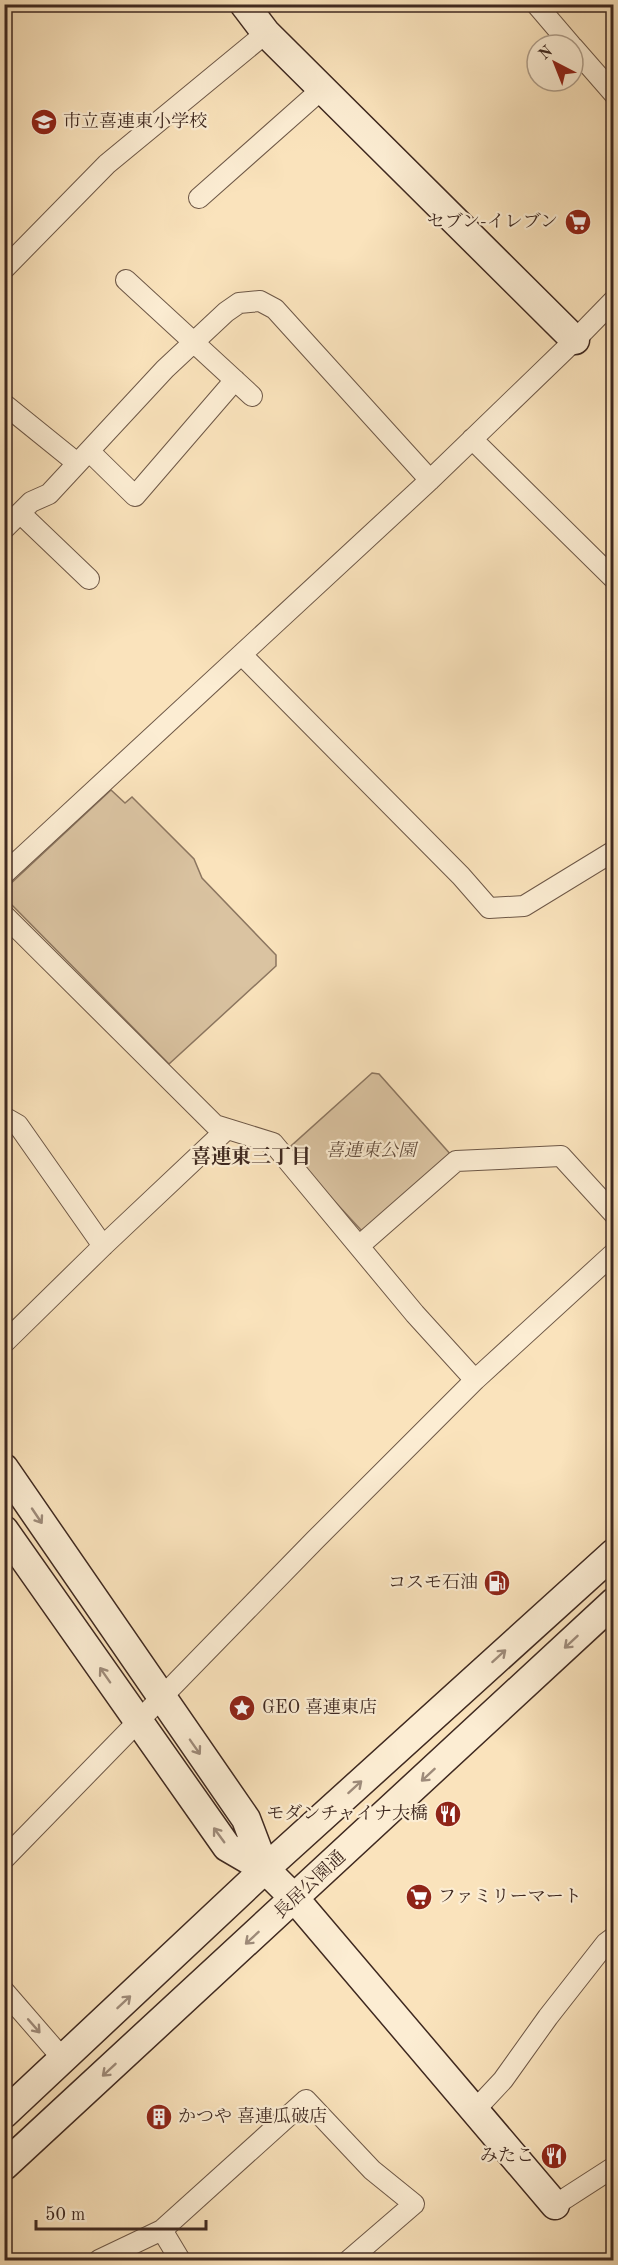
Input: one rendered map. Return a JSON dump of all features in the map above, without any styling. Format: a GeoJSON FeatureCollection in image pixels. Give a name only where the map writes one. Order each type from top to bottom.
{"type":"FeatureCollection","features":[{"type":"Feature","properties":{"kind":"street"},"geometry":{"type":"LineString","coordinates":[[244,4],[266,33],[575,340]]}},
{"type":"Feature","properties":{"kind":"street"},"geometry":{"type":"LineString","coordinates":[[536,4],[561,33]]}},
{"type":"Feature","properties":{"kind":"street"},"geometry":{"type":"LineString","coordinates":[[4,269],[107,164],[266,33]]}},
{"type":"Feature","properties":{"kind":"street"},"geometry":{"type":"LineString","coordinates":[[585,61],[614,94]]}},
{"type":"Feature","properties":{"kind":"street"},"geometry":{"type":"LineString","coordinates":[[199,198],[322,89]]}},
{"type":"Feature","properties":{"kind":"street"},"geometry":{"type":"LineString","coordinates":[[126,280],[252,396]]}},
{"type":"Feature","properties":{"kind":"street"},"geometry":{"type":"LineString","coordinates":[[4,874],[430,480],[614,300]]}},
{"type":"Feature","properties":{"kind":"street"},"geometry":{"type":"LineString","coordinates":[[4,529],[31,502],[49,494],[192,342],[239,303],[260,301],[275,309],[430,480]]}},
{"type":"Feature","properties":{"kind":"street"},"geometry":{"type":"LineString","coordinates":[[4,404],[83,457],[135,496],[235,380]]}},
{"type":"Feature","properties":{"kind":"street"},"geometry":{"type":"LineString","coordinates":[[472,439],[614,579]]}},
{"type":"Feature","properties":{"kind":"street"},"geometry":{"type":"LineString","coordinates":[[20,513],[89,579]]}},
{"type":"Feature","properties":{"kind":"street"},"geometry":{"type":"LineString","coordinates":[[242,655],[461,876],[489,908],[524,906],[612,854]]}},
{"type":"Feature","properties":{"kind":"street"},"geometry":{"type":"LineString","coordinates":[[4,915],[215,1125],[273,1143],[415,1314],[475,1380]]}},
{"type":"Feature","properties":{"kind":"street"},"geometry":{"type":"LineString","coordinates":[[4,1117],[18,1125],[103,1246]]}},
{"type":"Feature","properties":{"kind":"street"},"geometry":{"type":"LineString","coordinates":[[4,1343],[226,1130]]}},
{"type":"Feature","properties":{"kind":"street"},"geometry":{"type":"LineString","coordinates":[[359,1246],[456,1161],[561,1156],[614,1214]]}},
{"type":"Feature","properties":{"kind":"street"},"geometry":{"type":"LineString","coordinates":[[4,1859],[315,1540],[475,1380],[614,1253]]}},
{"type":"Feature","properties":{"kind":"street"},"geometry":{"type":"LineString","coordinates":[[4,1468],[246,1820],[265,1869]]}},
{"type":"Feature","properties":{"kind":"street"},"geometry":{"type":"LineString","coordinates":[[4,1530],[227,1847],[265,1869],[295,1899],[555,2205],[614,2167]]}},
{"type":"Feature","properties":{"kind":"street"},"geometry":{"type":"LineString","coordinates":[[4,2114],[265,1869],[614,1553]]}},
{"type":"Feature","properties":{"kind":"street","name":"長居公園通"},"geometry":{"type":"LineString","coordinates":[[4,2166],[614,1602]]}},
{"type":"Feature","properties":{"kind":"street"},"geometry":{"type":"LineString","coordinates":[[474,2111],[503,2080],[548,2017],[606,1943],[614,1937]]}},
{"type":"Feature","properties":{"kind":"street"},"geometry":{"type":"LineString","coordinates":[[4,1991],[63,2060]]}},
{"type":"Feature","properties":{"kind":"street"},"geometry":{"type":"LineString","coordinates":[[99,2260],[162,2230],[306,2100],[372,2170],[414,2204],[349,2259]]}},
{"type":"Feature","properties":{"kind":"street"},"geometry":{"type":"LineString","coordinates":[[162,2230],[180,2260]]}},
{"type":"Feature","properties":{"kind":"green space"},"geometry":{"type":"Polygon","coordinates":[[[111,790],[125,803],[132,797],[194,859],[202,878],[276,955],[276,966],[169,1064],[6,899],[7,887],[111,790]]]}},
{"type":"Feature","properties":{"kind":"green space","name":"喜連東公園"},"geometry":{"type":"Polygon","coordinates":[[[372,1073],[379,1074],[452,1156],[368,1230],[361,1230],[290,1153],[291,1146],[372,1073]]]}},
{"type":"Feature","properties":{"kind":"place","name":"市立喜連東小学校"},"geometry":{"type":"Point","coordinates":[44,122]}},
{"type":"Feature","properties":{"kind":"place","name":"セブン-イレブン"},"geometry":{"type":"Point","coordinates":[578,222]}},
{"type":"Feature","properties":{"kind":"place","name":"コスモ石油"},"geometry":{"type":"Point","coordinates":[497,1583]}},
{"type":"Feature","properties":{"kind":"place","name":"GEO 喜連東店"},"geometry":{"type":"Point","coordinates":[242,1708]}},
{"type":"Feature","properties":{"kind":"place","name":"モダンチャイナ大橋"},"geometry":{"type":"Point","coordinates":[448,1814]}},
{"type":"Feature","properties":{"kind":"place","name":"ファミリーマート"},"geometry":{"type":"Point","coordinates":[419,1897]}},
{"type":"Feature","properties":{"kind":"place","name":"かつや 喜連瓜破店"},"geometry":{"type":"Point","coordinates":[159,2117]}},
{"type":"Feature","properties":{"kind":"place","name":"みたこ"},"geometry":{"type":"Point","coordinates":[554,2156]}},
{"type":"Feature","properties":{"kind":"district","name":"喜連東三丁目"},"geometry":{"type":"Point","coordinates":[251,1158]}}]}
